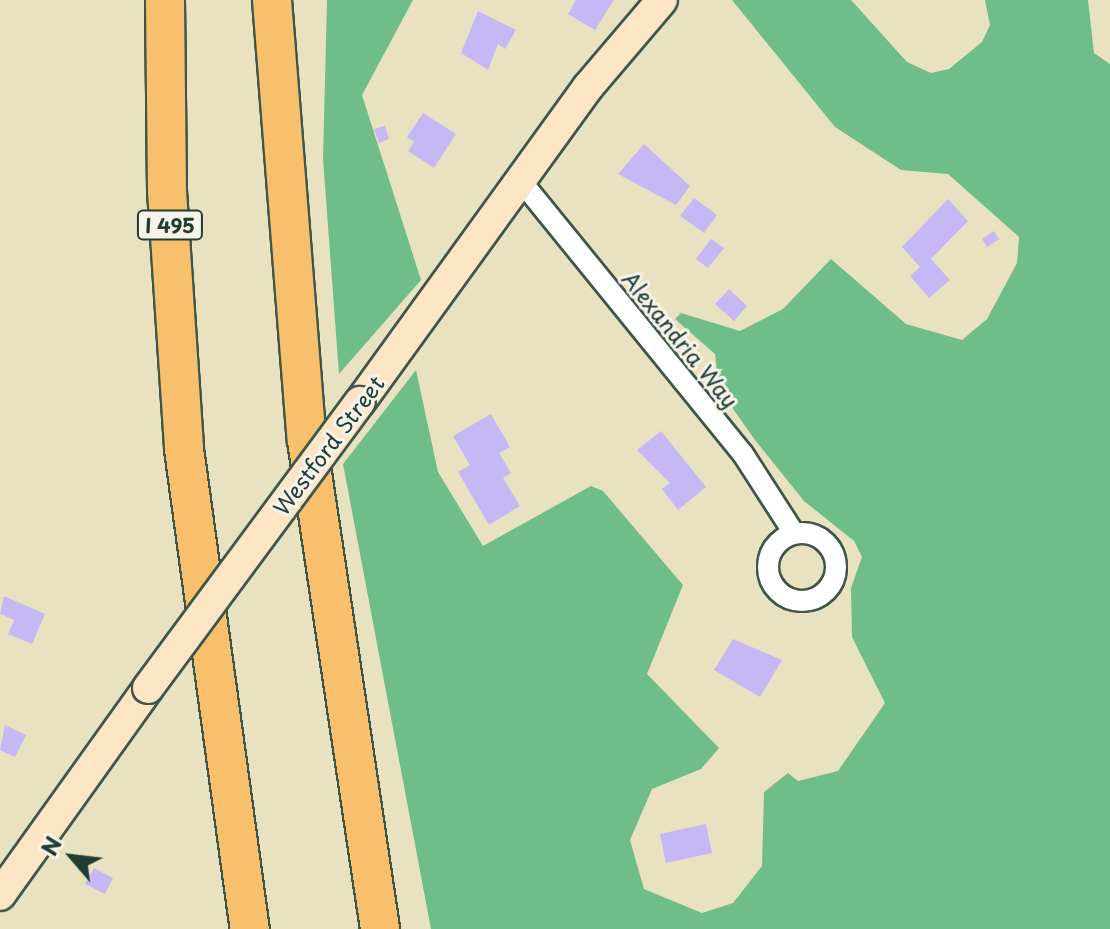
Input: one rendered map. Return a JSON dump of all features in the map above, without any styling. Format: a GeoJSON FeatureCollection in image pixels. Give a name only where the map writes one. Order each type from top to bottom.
{"type":"FeatureCollection","features":[{"type":"Feature","properties":{"kind":"highway"},"geometry":{"type":"LineString","coordinates":[[149,0],[167,191]]}},
{"type":"Feature","properties":{"kind":"highway","name":"I 495"},"geometry":{"type":"LineString","coordinates":[[165,0],[167,191],[184,449],[250,929]]}},
{"type":"Feature","properties":{"kind":"highway"},"geometry":{"type":"LineString","coordinates":[[272,0],[285,234],[307,440],[380,929]]}},
{"type":"Feature","properties":{"kind":"highway"},"geometry":{"type":"LineString","coordinates":[[285,234],[295,0]]}},
{"type":"Feature","properties":{"kind":"main road","name":"Westford Street"},"geometry":{"type":"LineString","coordinates":[[0,895],[148,688],[521,181],[662,0]]}},
{"type":"Feature","properties":{"kind":"street","name":"Alexandria Way"},"geometry":{"type":"LineString","coordinates":[[521,181],[743,454],[794,533]]}},
{"type":"Feature","properties":{"kind":"green space"},"geometry":{"type":"Polygon","coordinates":[[[327,0],[413,0],[362,95],[421,280],[339,374],[323,159],[327,0]]]}},
{"type":"Feature","properties":{"kind":"green space"},"geometry":{"type":"Polygon","coordinates":[[[732,0],[851,0],[907,62],[931,73],[949,69],[982,42],[990,25],[985,0],[1088,0],[1094,53],[1110,64],[1110,929],[431,929],[343,464],[416,370],[438,472],[483,546],[591,486],[603,491],[683,585],[647,674],[719,748],[701,769],[652,789],[630,840],[644,889],[702,913],[733,903],[762,866],[764,792],[788,773],[798,781],[838,771],[885,703],[852,637],[851,588],[862,557],[854,541],[804,501],[719,389],[715,354],[675,319],[681,313],[740,331],[783,309],[831,259],[906,324],[962,340],[987,319],[1017,263],[1019,237],[948,174],[901,170],[835,127],[732,0]]]}},
{"type":"Feature","properties":{"kind":"building"},"geometry":{"type":"Polygon","coordinates":[[[576,0],[614,0],[595,30],[568,14],[576,0]]]}},
{"type":"Feature","properties":{"kind":"building"},"geometry":{"type":"Polygon","coordinates":[[[478,11],[516,30],[505,49],[498,44],[488,70],[461,53],[478,11]]]}},
{"type":"Feature","properties":{"kind":"building"},"geometry":{"type":"Polygon","coordinates":[[[423,113],[456,134],[434,168],[408,151],[414,142],[407,137],[423,113]]]}},
{"type":"Feature","properties":{"kind":"building"},"geometry":{"type":"Polygon","coordinates":[[[385,126],[389,139],[379,143],[374,129],[385,126]]]}},
{"type":"Feature","properties":{"kind":"building"},"geometry":{"type":"Polygon","coordinates":[[[644,144],[690,186],[676,205],[618,174],[644,144]]]}},
{"type":"Feature","properties":{"kind":"building"},"geometry":{"type":"Polygon","coordinates":[[[694,198],[717,215],[704,233],[680,216],[694,198]]]}},
{"type":"Feature","properties":{"kind":"building"},"geometry":{"type":"Polygon","coordinates":[[[948,199],[968,221],[931,259],[950,280],[929,298],[910,276],[920,267],[902,247],[948,199]]]}},
{"type":"Feature","properties":{"kind":"building"},"geometry":{"type":"Polygon","coordinates":[[[994,231],[999,239],[987,247],[982,239],[994,231]]]}},
{"type":"Feature","properties":{"kind":"building"},"geometry":{"type":"Polygon","coordinates":[[[711,239],[724,248],[708,268],[696,259],[711,239]]]}},
{"type":"Feature","properties":{"kind":"building"},"geometry":{"type":"Polygon","coordinates":[[[729,289],[747,306],[734,321],[715,304],[729,289]]]}},
{"type":"Feature","properties":{"kind":"building"},"geometry":{"type":"Polygon","coordinates":[[[491,414],[510,447],[499,453],[511,473],[503,478],[520,506],[489,525],[458,472],[470,465],[453,436],[491,414]]]}},
{"type":"Feature","properties":{"kind":"building"},"geometry":{"type":"Polygon","coordinates":[[[661,431],[706,487],[678,510],[662,489],[670,483],[637,450],[661,431]]]}},
{"type":"Feature","properties":{"kind":"building"},"geometry":{"type":"Polygon","coordinates":[[[4,596],[45,614],[32,644],[8,634],[14,620],[0,614],[4,596]]]}},
{"type":"Feature","properties":{"kind":"building"},"geometry":{"type":"Polygon","coordinates":[[[733,639],[782,660],[760,697],[714,670],[733,639]]]}},
{"type":"Feature","properties":{"kind":"building"},"geometry":{"type":"Polygon","coordinates":[[[5,725],[26,735],[15,757],[0,750],[5,725]]]}},
{"type":"Feature","properties":{"kind":"building"},"geometry":{"type":"Polygon","coordinates":[[[706,824],[712,853],[666,863],[660,834],[706,824]]]}},
{"type":"Feature","properties":{"kind":"building"},"geometry":{"type":"Polygon","coordinates":[[[94,868],[113,878],[105,894],[85,884],[94,868]]]}}]}
